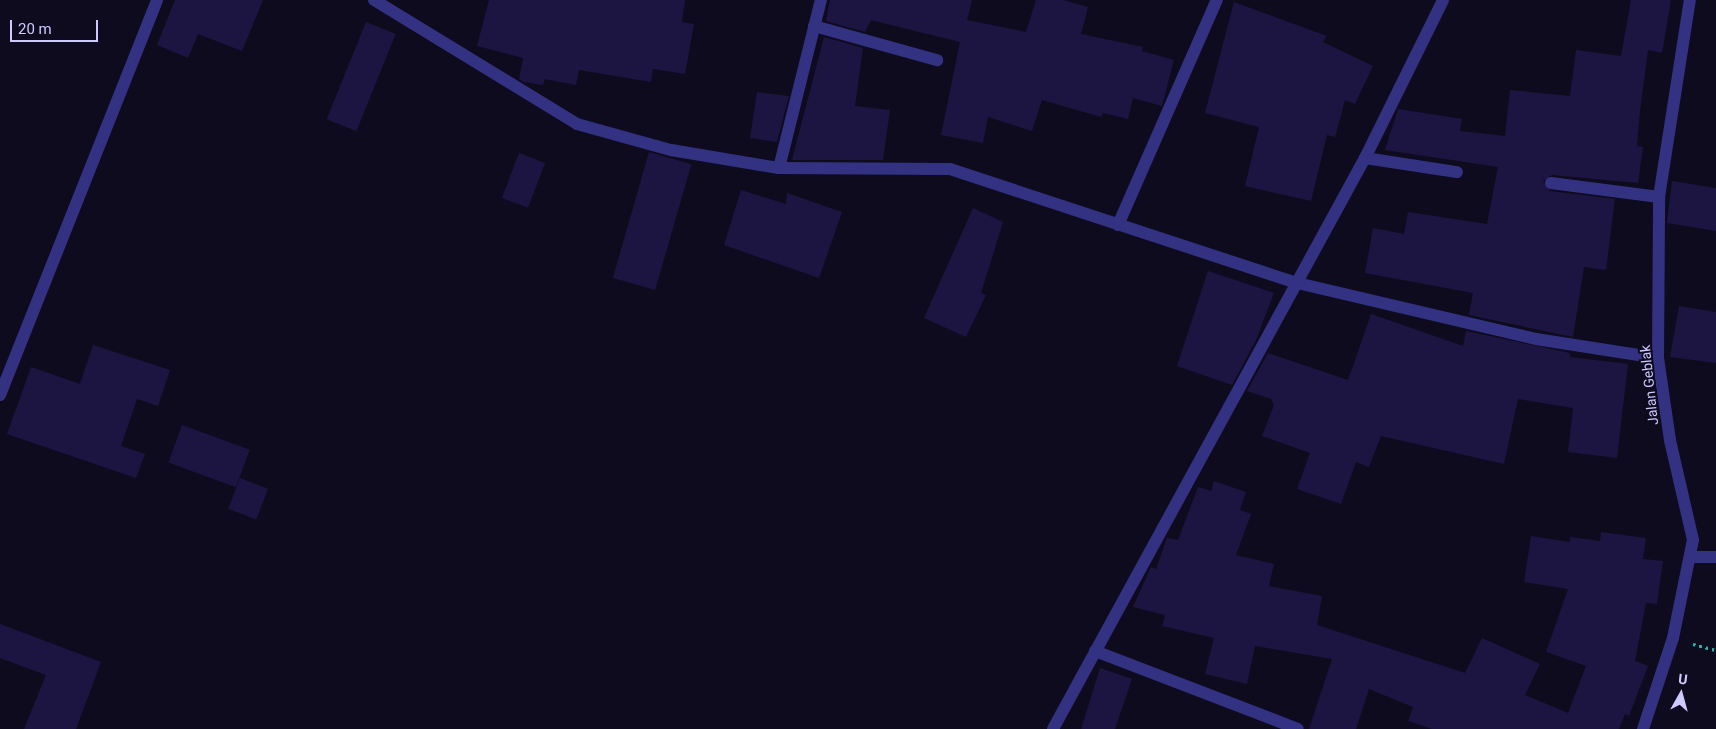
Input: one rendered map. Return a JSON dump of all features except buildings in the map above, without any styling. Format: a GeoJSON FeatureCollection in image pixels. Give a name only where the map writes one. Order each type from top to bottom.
{"type":"FeatureCollection","features":[{"type":"Feature","properties":{"kind":"street"},"geometry":{"type":"LineString","coordinates":[[0,394],[157,0]]}},
{"type":"Feature","properties":{"kind":"street"},"geometry":{"type":"LineString","coordinates":[[779,168],[821,0]]}},
{"type":"Feature","properties":{"kind":"street"},"geometry":{"type":"LineString","coordinates":[[1118,225],[1217,0]]}},
{"type":"Feature","properties":{"kind":"street"},"geometry":{"type":"LineString","coordinates":[[1053,729],[1169,512],[1194,476],[1294,282],[1365,158],[1443,0]]}},
{"type":"Feature","properties":{"kind":"street","name":"Jalan Geblak"},"geometry":{"type":"LineString","coordinates":[[1643,729],[1673,638],[1692,557],[1693,540],[1670,440],[1658,358],[1659,197],[1690,0]]}},
{"type":"Feature","properties":{"kind":"street"},"geometry":{"type":"LineString","coordinates":[[382,1],[502,81],[577,124],[671,150],[779,168],[950,169],[1294,282],[1536,339],[1658,358]]}},
{"type":"Feature","properties":{"kind":"street"},"geometry":{"type":"LineString","coordinates":[[814,26],[937,60]]}},
{"type":"Feature","properties":{"kind":"street"},"geometry":{"type":"LineString","coordinates":[[1365,158],[1457,172]]}},
{"type":"Feature","properties":{"kind":"street"},"geometry":{"type":"LineString","coordinates":[[1551,183],[1659,197]]}},
{"type":"Feature","properties":{"kind":"street"},"geometry":{"type":"LineString","coordinates":[[1692,557],[1716,556]]}},
{"type":"Feature","properties":{"kind":"street"},"geometry":{"type":"LineString","coordinates":[[1095,651],[1298,729]]}}]}
